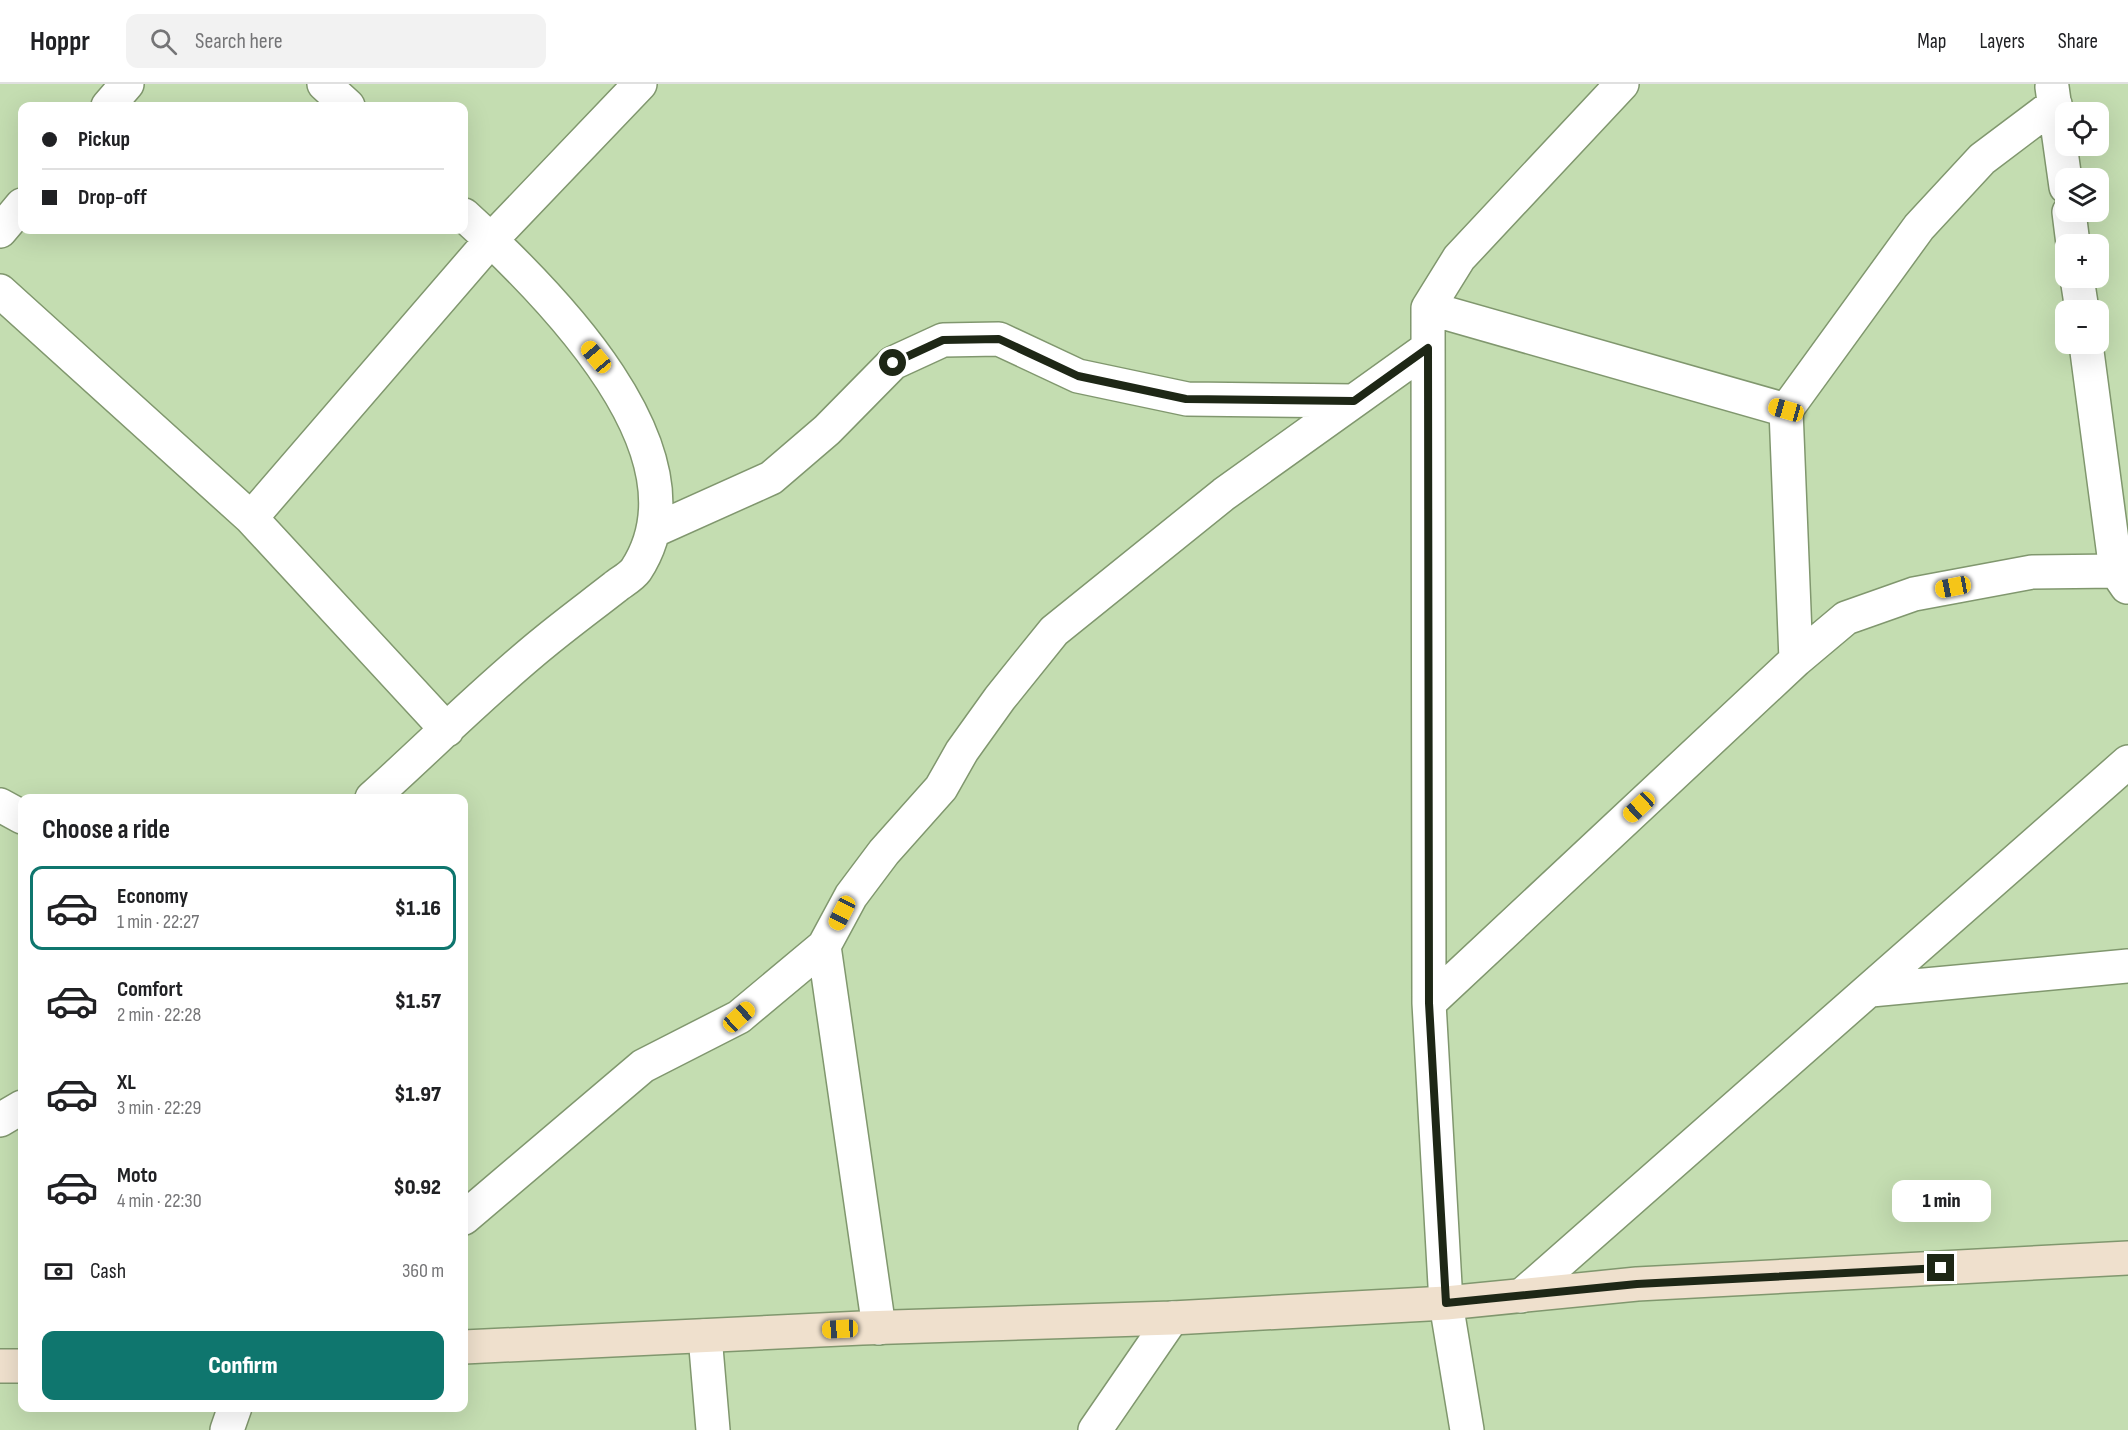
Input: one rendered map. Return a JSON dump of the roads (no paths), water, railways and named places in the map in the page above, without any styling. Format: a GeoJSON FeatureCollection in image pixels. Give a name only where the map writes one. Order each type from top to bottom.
{"type":"FeatureCollection","features":[{"type":"Feature","properties":{"kind":"street"},"geometry":{"type":"LineString","coordinates":[[111,102],[127,84]]}},
{"type":"Feature","properties":{"kind":"street"},"geometry":{"type":"LineString","coordinates":[[324,84],[344,102]]}},
{"type":"Feature","properties":{"kind":"street"},"geometry":{"type":"LineString","coordinates":[[251,518],[491,240],[640,84]]}},
{"type":"Feature","properties":{"kind":"street"},"geometry":{"type":"LineString","coordinates":[[1467,1430],[1446,1303],[1429,1003],[1428,308],[1459,258],[1622,84]]}},
{"type":"Feature","properties":{"kind":"street"},"geometry":{"type":"LineString","coordinates":[[2053,94],[2063,168]]}},
{"type":"Feature","properties":{"kind":"street"},"geometry":{"type":"LineString","coordinates":[[1796,660],[1786,410],[1919,227],[1982,159],[2053,94]]}},
{"type":"Feature","properties":{"kind":"street"},"geometry":{"type":"LineString","coordinates":[[0,231],[18,210]]}},
{"type":"Feature","properties":{"kind":"street"},"geometry":{"type":"LineString","coordinates":[[376,794],[546,640],[635,572],[653,531],[656,490],[640,429],[596,357],[536,286],[468,219]]}},
{"type":"Feature","properties":{"kind":"street"},"geometry":{"type":"LineString","coordinates":[[0,291],[251,518],[447,730]]}},
{"type":"Feature","properties":{"kind":"street"},"geometry":{"type":"LineString","coordinates":[[1428,308],[1786,410]]}},
{"type":"Feature","properties":{"kind":"street"},"geometry":{"type":"LineString","coordinates":[[653,531],[771,478],[827,430],[893,363],[943,340],[999,339],[1078,376],[1186,399],[1354,401]]}},
{"type":"Feature","properties":{"kind":"street"},"geometry":{"type":"LineString","coordinates":[[468,1215],[643,1066],[739,1017],[824,946],[851,896],[884,852],[941,788],[962,751],[1000,698],[1054,631],[1224,494],[1428,348]]}},
{"type":"Feature","properties":{"kind":"street"},"geometry":{"type":"LineString","coordinates":[[1429,1003],[1796,660],[1846,618],[1914,594],[2032,572],[2122,580],[2088,354]]}},
{"type":"Feature","properties":{"kind":"street"},"geometry":{"type":"LineString","coordinates":[[1521,1296],[2128,762]]}},
{"type":"Feature","properties":{"kind":"street"},"geometry":{"type":"LineString","coordinates":[[0,805],[18,815]]}},
{"type":"Feature","properties":{"kind":"street"},"geometry":{"type":"LineString","coordinates":[[824,946],[879,1328]]}},
{"type":"Feature","properties":{"kind":"street"},"geometry":{"type":"LineString","coordinates":[[1871,990],[2128,966]]}},
{"type":"Feature","properties":{"kind":"street"},"geometry":{"type":"LineString","coordinates":[[0,1119],[18,1109]]}},
{"type":"Feature","properties":{"kind":"street"},"geometry":{"type":"LineString","coordinates":[[468,1347],[879,1328],[1172,1318],[1446,1303],[1637,1284],[2128,1258]]}},
{"type":"Feature","properties":{"kind":"street"},"geometry":{"type":"LineString","coordinates":[[1095,1430],[1172,1318]]}},
{"type":"Feature","properties":{"kind":"street"},"geometry":{"type":"LineString","coordinates":[[705,1336],[713,1430]]}},
{"type":"Feature","properties":{"kind":"street"},"geometry":{"type":"LineString","coordinates":[[0,1366],[18,1366]]}},
{"type":"Feature","properties":{"kind":"street"},"geometry":{"type":"LineString","coordinates":[[226,1430],[233,1412]]}}]}
